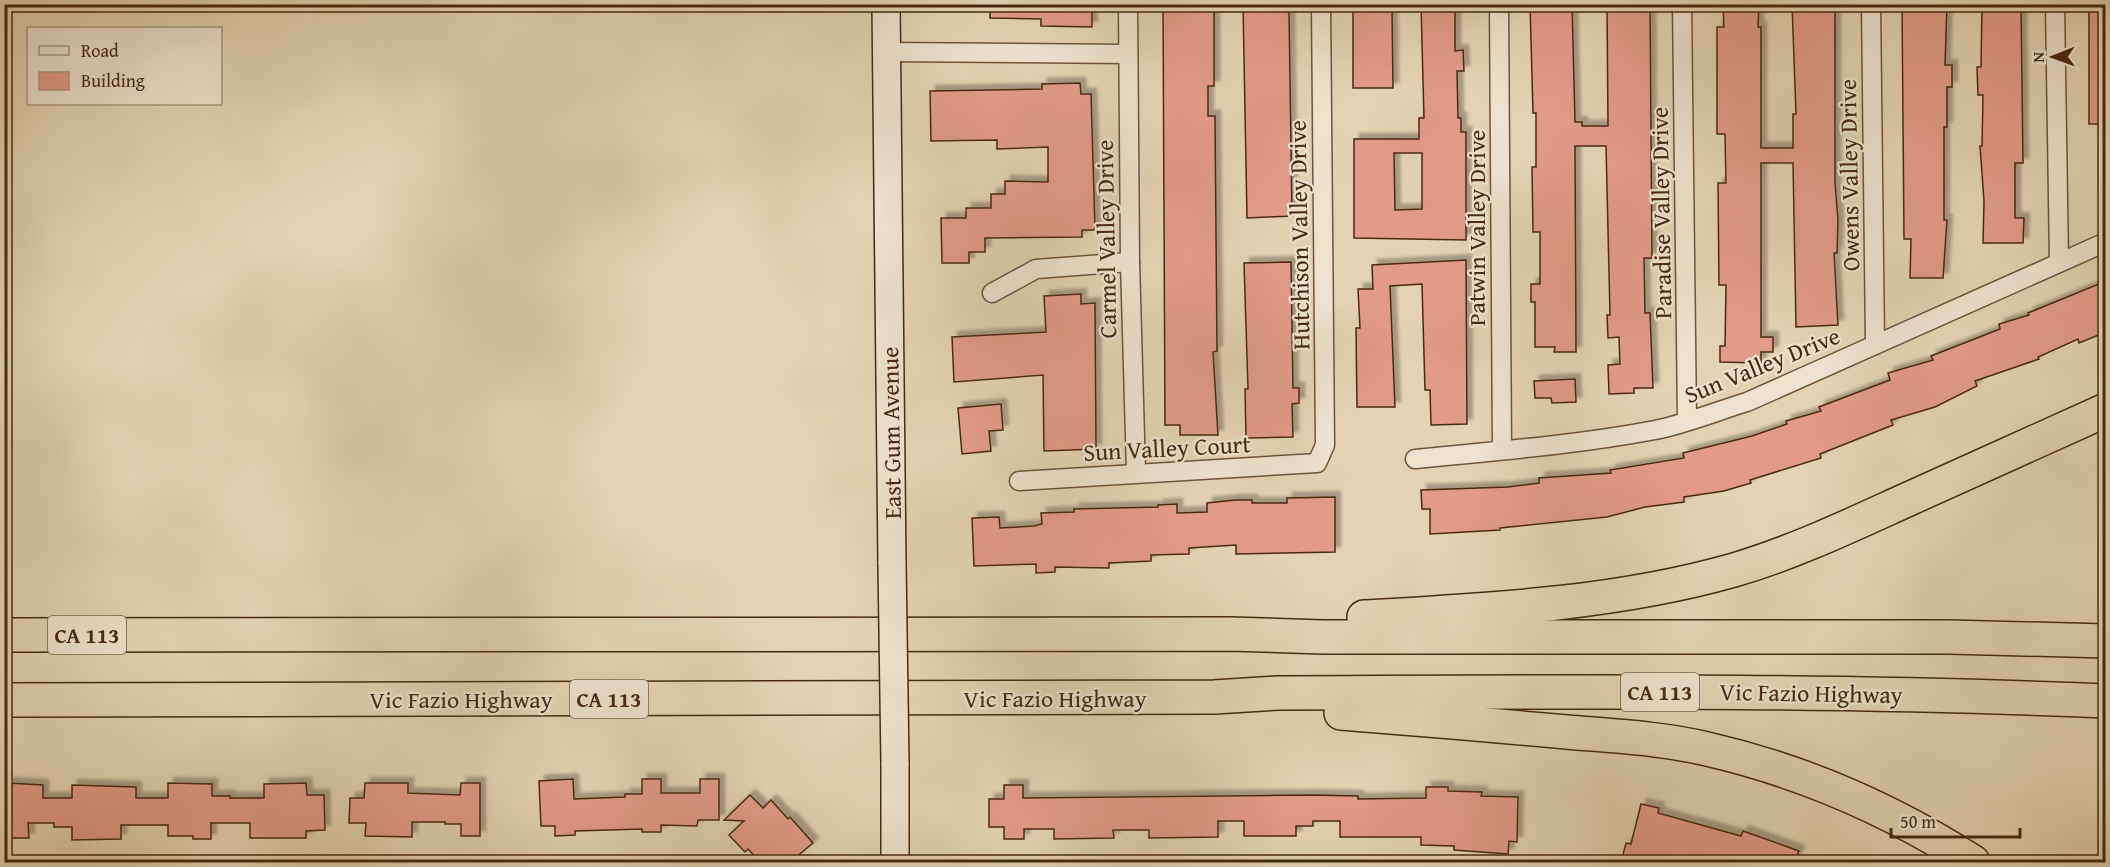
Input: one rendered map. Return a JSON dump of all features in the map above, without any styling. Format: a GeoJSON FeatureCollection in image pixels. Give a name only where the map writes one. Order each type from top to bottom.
{"type":"FeatureCollection","features":[{"type":"Feature","properties":{"kind":"highway"},"geometry":{"type":"LineString","coordinates":[[1230,634],[1322,619],[1488,609],[1575,600],[1644,590],[1724,573],[1816,541],[2106,410]]}},
{"type":"Feature","properties":{"kind":"highway"},"geometry":{"type":"LineString","coordinates":[[4,616],[108,625],[169,634]]}},
{"type":"Feature","properties":{"kind":"highway","name":"CA 113"},"geometry":{"type":"LineString","coordinates":[[4,635],[1230,634],[1323,637],[1949,637],[2106,641]]}},
{"type":"Feature","properties":{"kind":"highway","name":"Vic Fazio Highway"},"geometry":{"type":"LineString","coordinates":[[4,700],[1214,698],[1289,693],[1707,692],[2106,700]]}},
{"type":"Feature","properties":{"kind":"highway"},"geometry":{"type":"LineString","coordinates":[[1214,698],[1278,708],[1592,734],[1706,748],[1788,771],[1869,803],[1921,829],[1973,862]]}},
{"type":"Feature","properties":{"kind":"street","name":"East Gum Avenue"},"geometry":{"type":"LineString","coordinates":[[886,4],[895,862]]}},
{"type":"Feature","properties":{"kind":"street","name":"Carmel Valley Drive"},"geometry":{"type":"LineString","coordinates":[[1128,4],[1130,262],[1136,472]]}},
{"type":"Feature","properties":{"kind":"street","name":"Hutchison Valley Drive"},"geometry":{"type":"LineString","coordinates":[[1317,463],[1325,445],[1321,4]]}},
{"type":"Feature","properties":{"kind":"street","name":"Patwin Valley Drive"},"geometry":{"type":"LineString","coordinates":[[1499,4],[1502,450]]}},
{"type":"Feature","properties":{"kind":"street","name":"Paradise Valley Drive"},"geometry":{"type":"LineString","coordinates":[[1682,4],[1687,420]]}},
{"type":"Feature","properties":{"kind":"street","name":"Owens Valley Drive"},"geometry":{"type":"LineString","coordinates":[[1871,4],[1875,345]]}},
{"type":"Feature","properties":{"kind":"street"},"geometry":{"type":"LineString","coordinates":[[2055,4],[2059,262]]}},
{"type":"Feature","properties":{"kind":"street"},"geometry":{"type":"LineString","coordinates":[[886,52],[1128,54]]}},
{"type":"Feature","properties":{"kind":"street","name":"Sun Valley Drive"},"geometry":{"type":"LineString","coordinates":[[1415,459],[1657,430],[1747,402],[2106,242]]}},
{"type":"Feature","properties":{"kind":"street"},"geometry":{"type":"LineString","coordinates":[[992,293],[1036,269],[1130,262]]}},
{"type":"Feature","properties":{"kind":"street","name":"Sun Valley Court"},"geometry":{"type":"LineString","coordinates":[[1019,481],[1136,472],[1317,463]]}},
{"type":"Feature","properties":{"kind":"building"},"geometry":{"type":"Polygon","coordinates":[[[990,4],[1092,4],[1092,27],[1041,26],[1041,19],[990,18],[990,4]]]}},
{"type":"Feature","properties":{"kind":"building"},"geometry":{"type":"Polygon","coordinates":[[[1163,4],[1204,4],[1204,9],[1214,9],[1214,86],[1208,86],[1208,116],[1215,116],[1217,351],[1213,352],[1218,435],[1180,435],[1180,425],[1165,425],[1163,4]]]}},
{"type":"Feature","properties":{"kind":"building"},"geometry":{"type":"Polygon","coordinates":[[[1243,4],[1287,4],[1287,12],[1289,12],[1292,216],[1247,218],[1243,4]]]}},
{"type":"Feature","properties":{"kind":"building"},"geometry":{"type":"Polygon","coordinates":[[[1353,4],[1388,4],[1388,10],[1392,11],[1393,88],[1353,88],[1353,4]]]}},
{"type":"Feature","properties":{"kind":"building"},"geometry":{"type":"Polygon","coordinates":[[[1421,4],[1455,4],[1455,51],[1463,50],[1464,71],[1457,71],[1458,118],[1461,118],[1461,132],[1466,132],[1466,240],[1354,238],[1354,139],[1419,139],[1419,118],[1424,118],[1421,4]],[[1394,153],[1395,210],[1422,209],[1422,153],[1394,153]]]}},
{"type":"Feature","properties":{"kind":"building"},"geometry":{"type":"Polygon","coordinates":[[[1530,4],[1572,4],[1575,122],[1582,122],[1582,126],[1608,126],[1607,4],[1650,4],[1652,258],[1644,258],[1645,313],[1650,313],[1653,388],[1634,388],[1634,393],[1609,394],[1608,365],[1620,364],[1619,337],[1608,338],[1607,315],[1610,315],[1606,146],[1575,146],[1576,352],[1554,352],[1555,347],[1535,347],[1535,302],[1531,302],[1531,284],[1540,284],[1540,232],[1533,232],[1532,167],[1536,167],[1536,113],[1533,113],[1530,4]]]}},
{"type":"Feature","properties":{"kind":"building"},"geometry":{"type":"Polygon","coordinates":[[[1723,4],[1759,4],[1761,148],[1793,148],[1793,114],[1796,114],[1792,4],[1835,4],[1835,183],[1838,220],[1837,253],[1834,253],[1838,325],[1796,327],[1793,163],[1761,163],[1761,337],[1773,337],[1773,352],[1761,352],[1761,363],[1720,362],[1720,346],[1725,346],[1726,285],[1719,285],[1718,183],[1726,183],[1725,134],[1717,134],[1717,27],[1724,27],[1723,4]]]}},
{"type":"Feature","properties":{"kind":"building"},"geometry":{"type":"Polygon","coordinates":[[[1902,4],[1947,4],[1945,65],[1952,65],[1952,87],[1947,87],[1947,127],[1944,127],[1944,220],[1947,220],[1943,278],[1910,278],[1911,239],[1904,239],[1902,4]]]}},
{"type":"Feature","properties":{"kind":"building"},"geometry":{"type":"Polygon","coordinates":[[[1982,4],[2021,4],[2023,163],[2015,163],[2015,218],[2024,218],[2023,243],[1983,243],[1984,201],[1980,146],[1982,146],[1983,95],[1978,95],[1977,67],[1981,67],[1982,4]]]}},
{"type":"Feature","properties":{"kind":"building"},"geometry":{"type":"Polygon","coordinates":[[[2089,4],[2106,4],[2106,124],[2089,124],[2089,4]]]}},
{"type":"Feature","properties":{"kind":"building"},"geometry":{"type":"Polygon","coordinates":[[[1080,83],[1081,94],[1091,94],[1095,230],[1082,230],[1082,237],[985,238],[985,252],[969,252],[969,263],[942,263],[941,218],[966,218],[966,208],[991,208],[991,194],[1005,194],[1005,181],[1048,182],[1048,147],[997,149],[997,140],[931,141],[930,91],[1042,89],[1042,84],[1080,83]]]}},
{"type":"Feature","properties":{"kind":"building"},"geometry":{"type":"Polygon","coordinates":[[[1466,260],[1467,424],[1431,425],[1430,390],[1425,390],[1422,284],[1390,286],[1395,407],[1357,407],[1356,328],[1360,328],[1358,289],[1373,289],[1372,265],[1466,260]]]}},
{"type":"Feature","properties":{"kind":"building"},"geometry":{"type":"Polygon","coordinates":[[[1291,262],[1293,388],[1299,388],[1299,403],[1292,404],[1293,437],[1246,438],[1245,389],[1248,389],[1244,263],[1291,262]]]}},
{"type":"Feature","properties":{"kind":"building"},"geometry":{"type":"Polygon","coordinates":[[[2106,281],[2106,332],[2079,343],[2078,339],[2038,357],[2039,359],[1975,381],[1977,386],[1935,407],[1891,420],[1893,425],[1820,454],[1821,458],[1750,480],[1751,483],[1724,491],[1684,497],[1684,502],[1645,507],[1607,517],[1500,528],[1500,530],[1430,534],[1430,509],[1422,509],[1421,490],[1508,487],[1539,483],[1539,478],[1611,473],[1610,470],[1684,458],[1683,453],[1752,436],[1787,424],[1786,421],[1821,411],[1819,407],[1890,380],[1888,373],[1933,360],[1931,356],[2000,329],[1999,324],[2029,315],[2028,313],[2106,281]]]}},
{"type":"Feature","properties":{"kind":"building"},"geometry":{"type":"Polygon","coordinates":[[[1081,294],[1081,304],[1095,303],[1096,449],[1044,451],[1043,375],[954,382],[952,337],[1046,332],[1044,296],[1081,294]]]}},
{"type":"Feature","properties":{"kind":"building"},"geometry":{"type":"Polygon","coordinates":[[[1575,379],[1576,402],[1552,403],[1551,398],[1535,398],[1534,381],[1575,379]]]}},
{"type":"Feature","properties":{"kind":"building"},"geometry":{"type":"Polygon","coordinates":[[[1001,404],[1003,430],[989,431],[991,451],[962,454],[958,408],[1001,404]]]}},
{"type":"Feature","properties":{"kind":"building"},"geometry":{"type":"Polygon","coordinates":[[[1335,497],[1335,552],[1236,554],[1236,545],[1189,548],[1189,554],[1151,555],[1151,561],[1109,563],[1109,568],[1055,567],[1055,572],[1036,573],[1036,564],[974,566],[972,518],[999,517],[1000,528],[1042,524],[1041,513],[1074,512],[1074,509],[1158,507],[1158,505],[1177,504],[1177,513],[1207,512],[1207,503],[1252,500],[1252,503],[1287,503],[1287,498],[1335,497]]]}},
{"type":"Feature","properties":{"kind":"building"},"geometry":{"type":"Polygon","coordinates":[[[573,779],[574,799],[642,794],[642,779],[661,779],[661,793],[700,793],[700,779],[719,779],[719,820],[698,820],[697,826],[661,825],[661,832],[642,832],[642,829],[575,831],[575,835],[555,836],[555,826],[541,826],[539,781],[573,779]]]}},
{"type":"Feature","properties":{"kind":"building"},"geometry":{"type":"Polygon","coordinates":[[[7,783],[43,785],[43,798],[72,798],[72,785],[136,787],[136,798],[168,798],[168,783],[212,784],[212,796],[264,798],[264,784],[306,783],[307,795],[324,795],[325,830],[306,831],[306,838],[250,838],[250,823],[211,823],[211,839],[193,839],[193,836],[168,836],[168,825],[121,825],[121,839],[72,840],[72,827],[54,827],[54,823],[28,823],[29,838],[7,838],[7,783]]]}},
{"type":"Feature","properties":{"kind":"building"},"geometry":{"type":"Polygon","coordinates":[[[365,783],[408,783],[408,793],[460,795],[461,783],[480,783],[480,836],[461,836],[461,824],[412,822],[412,837],[365,836],[366,823],[349,823],[350,798],[364,798],[365,783]]]}},
{"type":"Feature","properties":{"kind":"building"},"geometry":{"type":"Polygon","coordinates":[[[1004,785],[1023,785],[1023,798],[1313,795],[1358,796],[1358,799],[1426,798],[1426,787],[1448,787],[1448,791],[1482,792],[1481,796],[1518,797],[1517,842],[1509,841],[1508,854],[1454,850],[1454,846],[1421,845],[1421,837],[1340,837],[1340,821],[1313,821],[1313,826],[1296,826],[1296,836],[1244,836],[1244,821],[1218,821],[1218,837],[1149,838],[1149,830],[1113,830],[1114,838],[1054,839],[1054,829],[1024,829],[1024,839],[1004,839],[1004,827],[989,827],[989,799],[1004,799],[1004,785]]]}},
{"type":"Feature","properties":{"kind":"building"},"geometry":{"type":"Polygon","coordinates":[[[750,795],[763,808],[771,800],[813,843],[790,862],[760,862],[748,849],[745,852],[729,835],[744,821],[724,820],[750,795]]]}},
{"type":"Feature","properties":{"kind":"building"},"geometry":{"type":"Polygon","coordinates":[[[1641,804],[1659,808],[1658,813],[1741,836],[1743,831],[1799,851],[1794,862],[1660,862],[1646,859],[1645,862],[1621,862],[1626,843],[1631,844],[1641,804]]]}}]}
